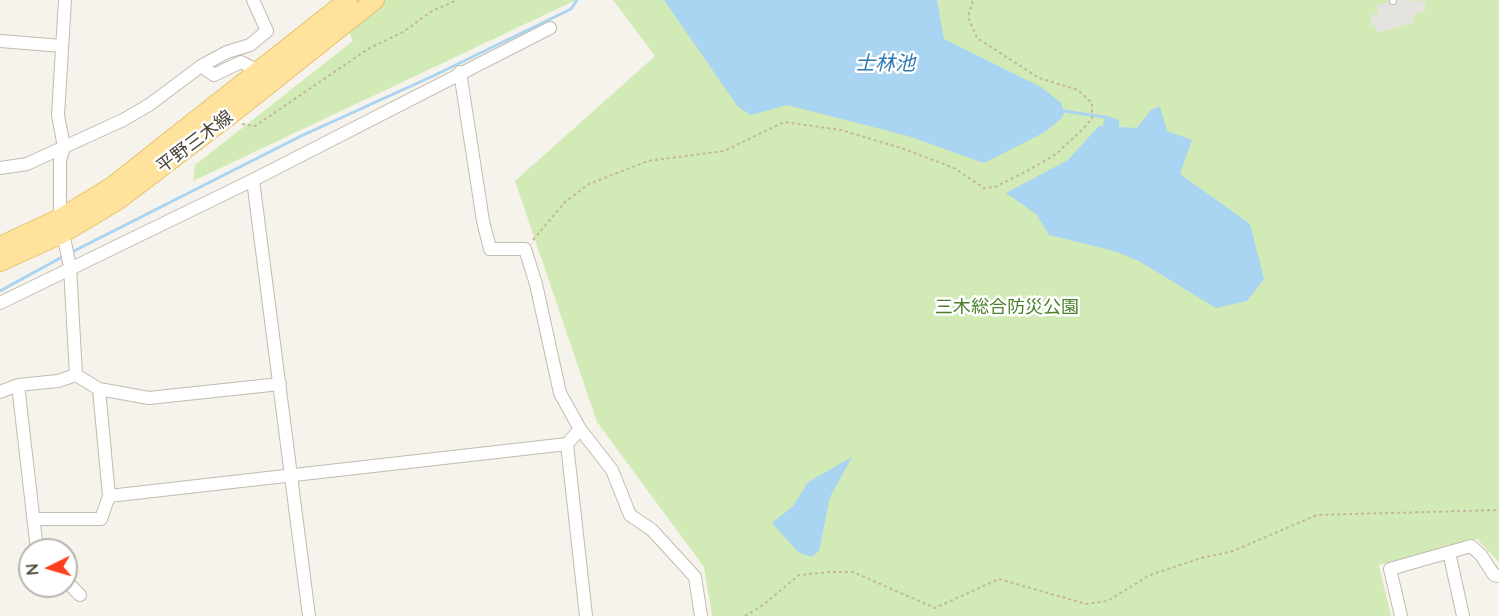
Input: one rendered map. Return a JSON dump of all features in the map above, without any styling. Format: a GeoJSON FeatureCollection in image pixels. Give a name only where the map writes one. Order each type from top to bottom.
{"type":"FeatureCollection","features":[{"type":"Feature","properties":{"kind":"main road","name":"平野三木線"},"geometry":{"type":"LineString","coordinates":[[0,262],[61,226],[348,0]]}},
{"type":"Feature","properties":{"kind":"main road","name":"平野三木線"},"geometry":{"type":"LineString","coordinates":[[0,246],[61,226],[117,201],[233,113],[375,0]]}},
{"type":"Feature","properties":{"kind":"street"},"geometry":{"type":"LineString","coordinates":[[65,0],[58,115],[64,147],[60,161],[61,226],[70,267],[76,375]]}},
{"type":"Feature","properties":{"kind":"street"},"geometry":{"type":"LineString","coordinates":[[0,168],[27,164],[123,120],[201,66],[227,52],[250,45],[267,31],[253,0]]}},
{"type":"Feature","properties":{"kind":"street"},"geometry":{"type":"LineString","coordinates":[[0,303],[253,180],[460,72],[550,28]]}},
{"type":"Feature","properties":{"kind":"street"},"geometry":{"type":"LineString","coordinates":[[0,41],[62,46]]}},
{"type":"Feature","properties":{"kind":"street"},"geometry":{"type":"LineString","coordinates":[[201,66],[214,75],[242,62],[258,71]]}},
{"type":"Feature","properties":{"kind":"street"},"geometry":{"type":"LineString","coordinates":[[460,72],[483,221],[490,249],[525,249],[536,284],[560,393],[580,429],[612,470],[630,515],[652,530],[695,577],[701,616]]}},
{"type":"Feature","properties":{"kind":"street"},"geometry":{"type":"LineString","coordinates":[[253,180],[309,616]]}},
{"type":"Feature","properties":{"kind":"street"},"geometry":{"type":"LineString","coordinates":[[0,392],[18,385],[58,381],[76,375],[99,389],[149,398],[280,384]]}},
{"type":"Feature","properties":{"kind":"street"},"geometry":{"type":"LineString","coordinates":[[18,385],[37,538]]}},
{"type":"Feature","properties":{"kind":"street"},"geometry":{"type":"LineString","coordinates":[[36,519],[101,519],[109,496],[99,389]]}},
{"type":"Feature","properties":{"kind":"street"},"geometry":{"type":"LineString","coordinates":[[109,496],[567,444],[580,429]]}},
{"type":"Feature","properties":{"kind":"street"},"geometry":{"type":"LineString","coordinates":[[567,444],[586,616]]}},
{"type":"Feature","properties":{"kind":"street"},"geometry":{"type":"LineString","coordinates":[[1401,616],[1390,569],[1471,546],[1481,555],[1494,574],[1499,576]]}},
{"type":"Feature","properties":{"kind":"street"},"geometry":{"type":"LineString","coordinates":[[1449,552],[1463,616]]}},
{"type":"Feature","properties":{"kind":"path"},"geometry":{"type":"LineString","coordinates":[[233,113],[239,124],[255,126],[350,64],[368,49],[403,32],[432,11],[457,0]]}},
{"type":"Feature","properties":{"kind":"path"},"geometry":{"type":"LineString","coordinates":[[525,249],[565,202],[589,184],[648,161],[724,151],[783,122],[841,130],[904,149],[954,168],[977,185],[990,188],[1056,154],[1092,118],[1094,113],[1092,103],[1084,94],[1070,86],[1039,78],[977,38],[968,17],[973,0]]}},
{"type":"Feature","properties":{"kind":"path"},"geometry":{"type":"LineString","coordinates":[[745,616],[763,605],[799,575],[831,572],[853,572],[935,608],[999,579],[1086,604],[1107,601],[1150,574],[1233,550],[1317,515],[1499,510]]}},
{"type":"Feature","properties":{"kind":"green space"},"geometry":{"type":"Polygon","coordinates":[[[335,0],[576,0],[193,181],[195,165],[353,41],[335,0]]]}},
{"type":"Feature","properties":{"kind":"green space","name":"三木総合防災公園"},"geometry":{"type":"Polygon","coordinates":[[[613,0],[1499,0],[1499,562],[1477,539],[1379,565],[1391,616],[712,616],[704,567],[597,422],[515,181],[655,56],[613,0]]]}},
{"type":"Feature","properties":{"kind":"shaded area"},"geometry":{"type":"Polygon","coordinates":[[[1395,0],[1425,1],[1425,11],[1413,15],[1414,22],[1378,33],[1375,25],[1370,26],[1372,15],[1379,13],[1376,6],[1395,0]]]}},
{"type":"Feature","properties":{"kind":"water","name":"士林池"},"geometry":{"type":"Polygon","coordinates":[[[664,0],[937,0],[944,39],[1041,87],[1061,103],[1064,113],[1062,118],[1045,132],[984,163],[908,136],[787,105],[751,115],[738,107],[664,0]]]}},
{"type":"Feature","properties":{"kind":"water"},"geometry":{"type":"Polygon","coordinates":[[[1160,106],[1167,131],[1192,140],[1180,174],[1250,224],[1264,279],[1247,301],[1216,308],[1139,261],[1114,251],[1049,235],[1036,214],[1006,193],[1068,160],[1099,126],[1103,126],[1105,115],[1119,120],[1119,127],[1137,128],[1151,110],[1160,106]]]}},
{"type":"Feature","properties":{"kind":"water"},"geometry":{"type":"Polygon","coordinates":[[[852,457],[830,497],[819,551],[811,557],[798,552],[772,523],[793,506],[808,482],[852,457]]]}},
{"type":"Feature","properties":{"kind":"waterway"},"geometry":{"type":"LineString","coordinates":[[70,253],[301,136],[433,76],[571,9],[577,0]]}},
{"type":"Feature","properties":{"kind":"waterway"},"geometry":{"type":"LineString","coordinates":[[1064,111],[1104,117]]}},
{"type":"Feature","properties":{"kind":"waterway"},"geometry":{"type":"LineString","coordinates":[[0,291],[64,256]]}}]}
